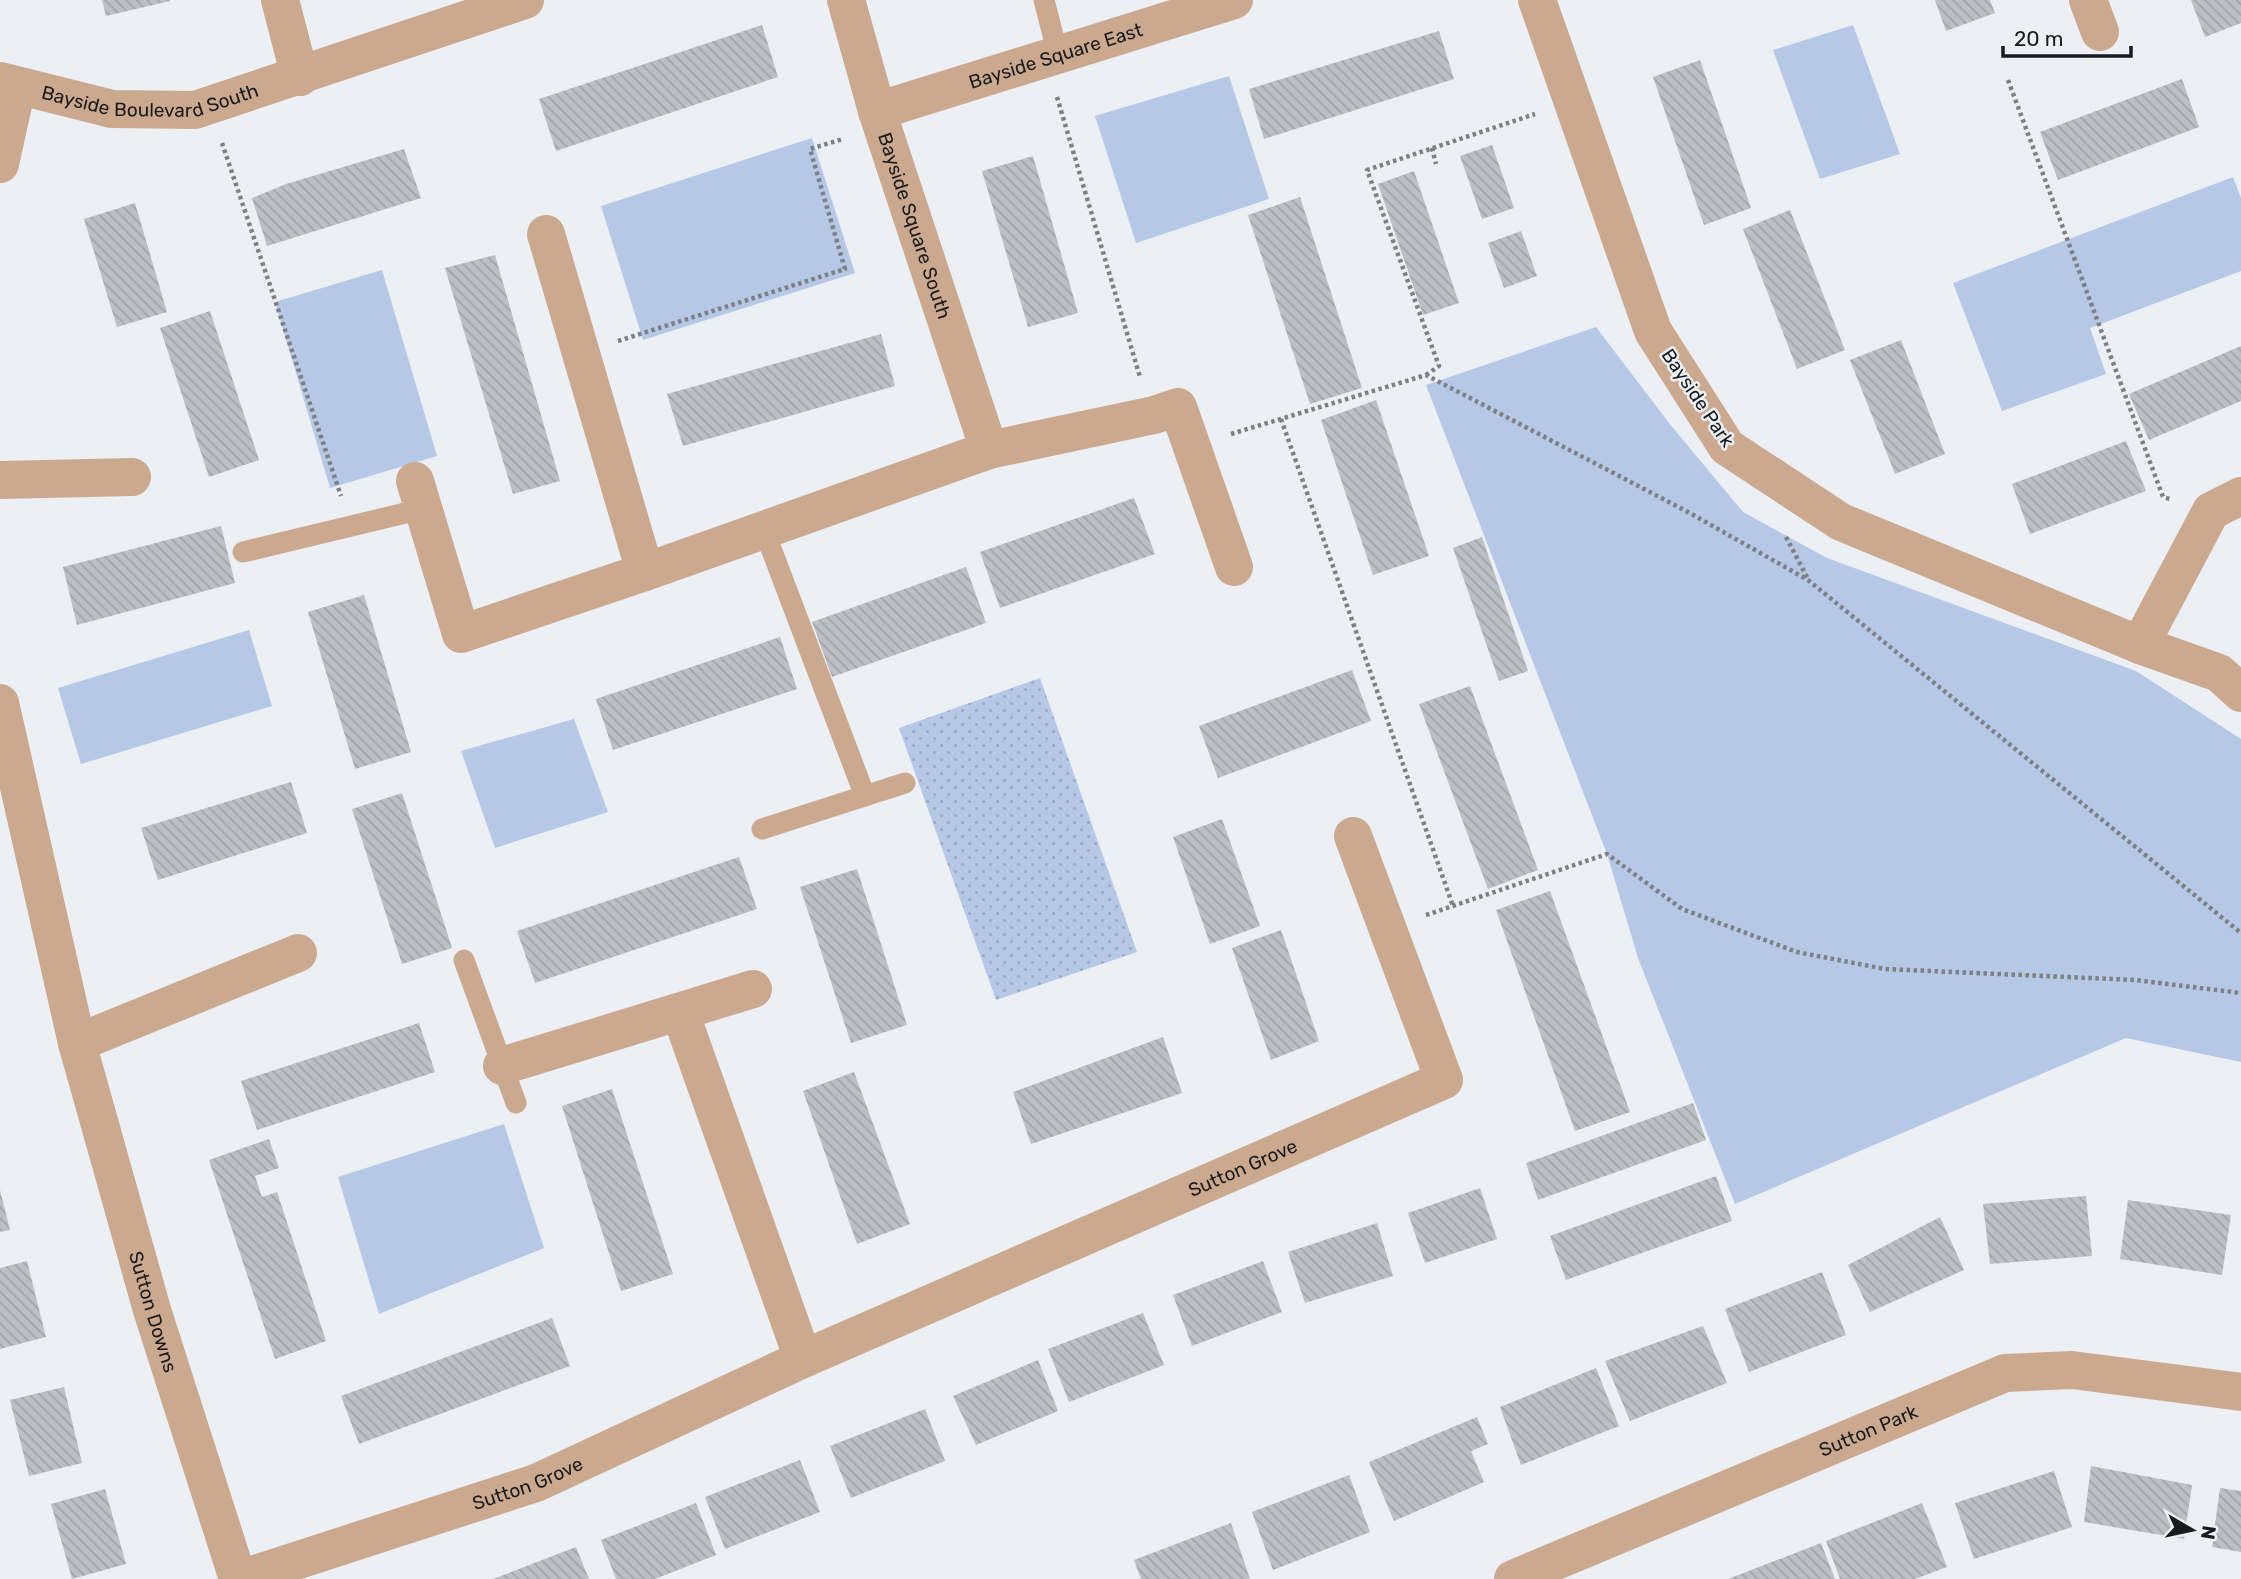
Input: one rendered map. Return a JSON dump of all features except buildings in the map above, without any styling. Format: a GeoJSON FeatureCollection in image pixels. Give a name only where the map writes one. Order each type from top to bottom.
{"type":"FeatureCollection","features":[{"type":"Feature","properties":{"kind":"street"},"geometry":{"type":"LineString","coordinates":[[280,0],[300,76]]}},
{"type":"Feature","properties":{"kind":"street","name":"Bayside Boulevard South"},"geometry":{"type":"LineString","coordinates":[[8,84],[112,109],[195,110],[525,0]]}},
{"type":"Feature","properties":{"kind":"street","name":"Bayside Square South"},"geometry":{"type":"LineString","coordinates":[[846,0],[879,119],[989,450]]}},
{"type":"Feature","properties":{"kind":"street","name":"Bayside Square East"},"geometry":{"type":"LineString","coordinates":[[879,119],[1051,57],[1234,0]]}},
{"type":"Feature","properties":{"kind":"street","name":"Bayside Park"},"geometry":{"type":"LineString","coordinates":[[1537,0],[1653,331],[1727,447],[1841,522],[2140,645],[2219,673],[2241,693]]}},
{"type":"Feature","properties":{"kind":"street"},"geometry":{"type":"LineString","coordinates":[[0,164],[8,84]]}},
{"type":"Feature","properties":{"kind":"street"},"geometry":{"type":"LineString","coordinates":[[546,234],[645,572]]}},
{"type":"Feature","properties":{"kind":"street"},"geometry":{"type":"LineString","coordinates":[[419,495],[461,634],[989,450],[1154,415],[1178,407],[1234,567]]}},
{"type":"Feature","properties":{"kind":"street"},"geometry":{"type":"LineString","coordinates":[[0,480],[132,477]]}},
{"type":"Feature","properties":{"kind":"street"},"geometry":{"type":"LineString","coordinates":[[2140,645],[2226,504]]}},
{"type":"Feature","properties":{"kind":"street","name":"Sutton Downs"},"geometry":{"type":"LineString","coordinates":[[0,703],[77,1043],[152,1310],[239,1579]]}},
{"type":"Feature","properties":{"kind":"street","name":"Sutton Grove"},"geometry":{"type":"LineString","coordinates":[[239,1579],[536,1483],[803,1359],[1444,1080],[1388,936],[1353,836]]}},
{"type":"Feature","properties":{"kind":"street"},"geometry":{"type":"LineString","coordinates":[[77,1043],[298,953]]}},
{"type":"Feature","properties":{"kind":"street"},"geometry":{"type":"LineString","coordinates":[[502,1066],[752,989]]}},
{"type":"Feature","properties":{"kind":"street"},"geometry":{"type":"LineString","coordinates":[[680,1012],[803,1359]]}},
{"type":"Feature","properties":{"kind":"street","name":"Sutton Park"},"geometry":{"type":"LineString","coordinates":[[1513,1579],[2005,1373],[2072,1370],[2241,1392]]}},
{"type":"Feature","properties":{"kind":"lane"},"geometry":{"type":"LineString","coordinates":[[1044,0],[1051,57]]}},
{"type":"Feature","properties":{"kind":"lane"},"geometry":{"type":"LineString","coordinates":[[243,552],[351,526],[419,495]]}},
{"type":"Feature","properties":{"kind":"lane"},"geometry":{"type":"LineString","coordinates":[[764,530],[865,796]]}},
{"type":"Feature","properties":{"kind":"lane"},"geometry":{"type":"LineString","coordinates":[[762,829],[905,783]]}},
{"type":"Feature","properties":{"kind":"lane"},"geometry":{"type":"LineString","coordinates":[[464,960],[516,1103]]}},
{"type":"Feature","properties":{"kind":"path"},"geometry":{"type":"LineString","coordinates":[[1051,57],[1143,387],[1154,415]]}},
{"type":"Feature","properties":{"kind":"path"},"geometry":{"type":"LineString","coordinates":[[2008,80],[2163,496],[2226,504]]}},
{"type":"Feature","properties":{"kind":"path"},"geometry":{"type":"LineString","coordinates":[[1224,436],[1426,375],[1439,366],[1367,170],[1573,102]]}},
{"type":"Feature","properties":{"kind":"path"},"geometry":{"type":"LineString","coordinates":[[209,106],[351,526]]}},
{"type":"Feature","properties":{"kind":"path"},"geometry":{"type":"LineString","coordinates":[[581,353],[845,269],[810,149],[879,119]]}},
{"type":"Feature","properties":{"kind":"path"},"geometry":{"type":"LineString","coordinates":[[1432,148],[1436,164]]}},
{"type":"Feature","properties":{"kind":"path"},"geometry":{"type":"LineString","coordinates":[[1426,375],[1688,512],[1808,580],[2241,933]]}},
{"type":"Feature","properties":{"kind":"path"},"geometry":{"type":"LineString","coordinates":[[1281,419],[1453,906]]}},
{"type":"Feature","properties":{"kind":"path"},"geometry":{"type":"LineString","coordinates":[[1388,936],[1408,921],[1607,854],[1682,909],[1797,952],[1885,970],[2135,980],[2241,993]]}},
{"type":"Feature","properties":{"kind":"shaded area"},"geometry":{"type":"Polygon","coordinates":[[[1853,25],[1900,154],[1820,179],[1773,50],[1853,25]]]}},
{"type":"Feature","properties":{"kind":"shaded area"},"geometry":{"type":"Polygon","coordinates":[[[1229,76],[1269,199],[1136,243],[1095,116],[1229,76]]]}},
{"type":"Feature","properties":{"kind":"shaded area"},"geometry":{"type":"Polygon","coordinates":[[[812,138],[855,273],[643,340],[601,206],[812,138]]]}},
{"type":"Feature","properties":{"kind":"shaded area"},"geometry":{"type":"Polygon","coordinates":[[[2233,177],[2241,198],[2241,271],[2090,328],[2106,374],[2002,411],[1953,283],[2233,177]]]}},
{"type":"Feature","properties":{"kind":"shaded area"},"geometry":{"type":"Polygon","coordinates":[[[382,270],[437,456],[330,488],[275,302],[382,270]]]}},
{"type":"Feature","properties":{"kind":"shaded area"},"geometry":{"type":"Polygon","coordinates":[[[1596,327],[1669,423],[1743,512],[1827,558],[2136,671],[2241,739],[2241,1062],[2126,1038],[1735,1204],[1638,958],[1607,854],[1426,385],[1596,327]]]}},
{"type":"Feature","properties":{"kind":"shaded area"},"geometry":{"type":"Polygon","coordinates":[[[249,630],[272,706],[81,764],[58,688],[249,630]]]}},
{"type":"Feature","properties":{"kind":"shaded area"},"geometry":{"type":"Polygon","coordinates":[[[1040,678],[1137,952],[996,1000],[899,728],[1040,678]]]}},
{"type":"Feature","properties":{"kind":"shaded area"},"geometry":{"type":"Polygon","coordinates":[[[574,719],[608,812],[495,848],[461,751],[574,719]]]}},
{"type":"Feature","properties":{"kind":"shaded area"},"geometry":{"type":"Polygon","coordinates":[[[504,1124],[544,1248],[379,1314],[338,1177],[504,1124]]]}}]}
